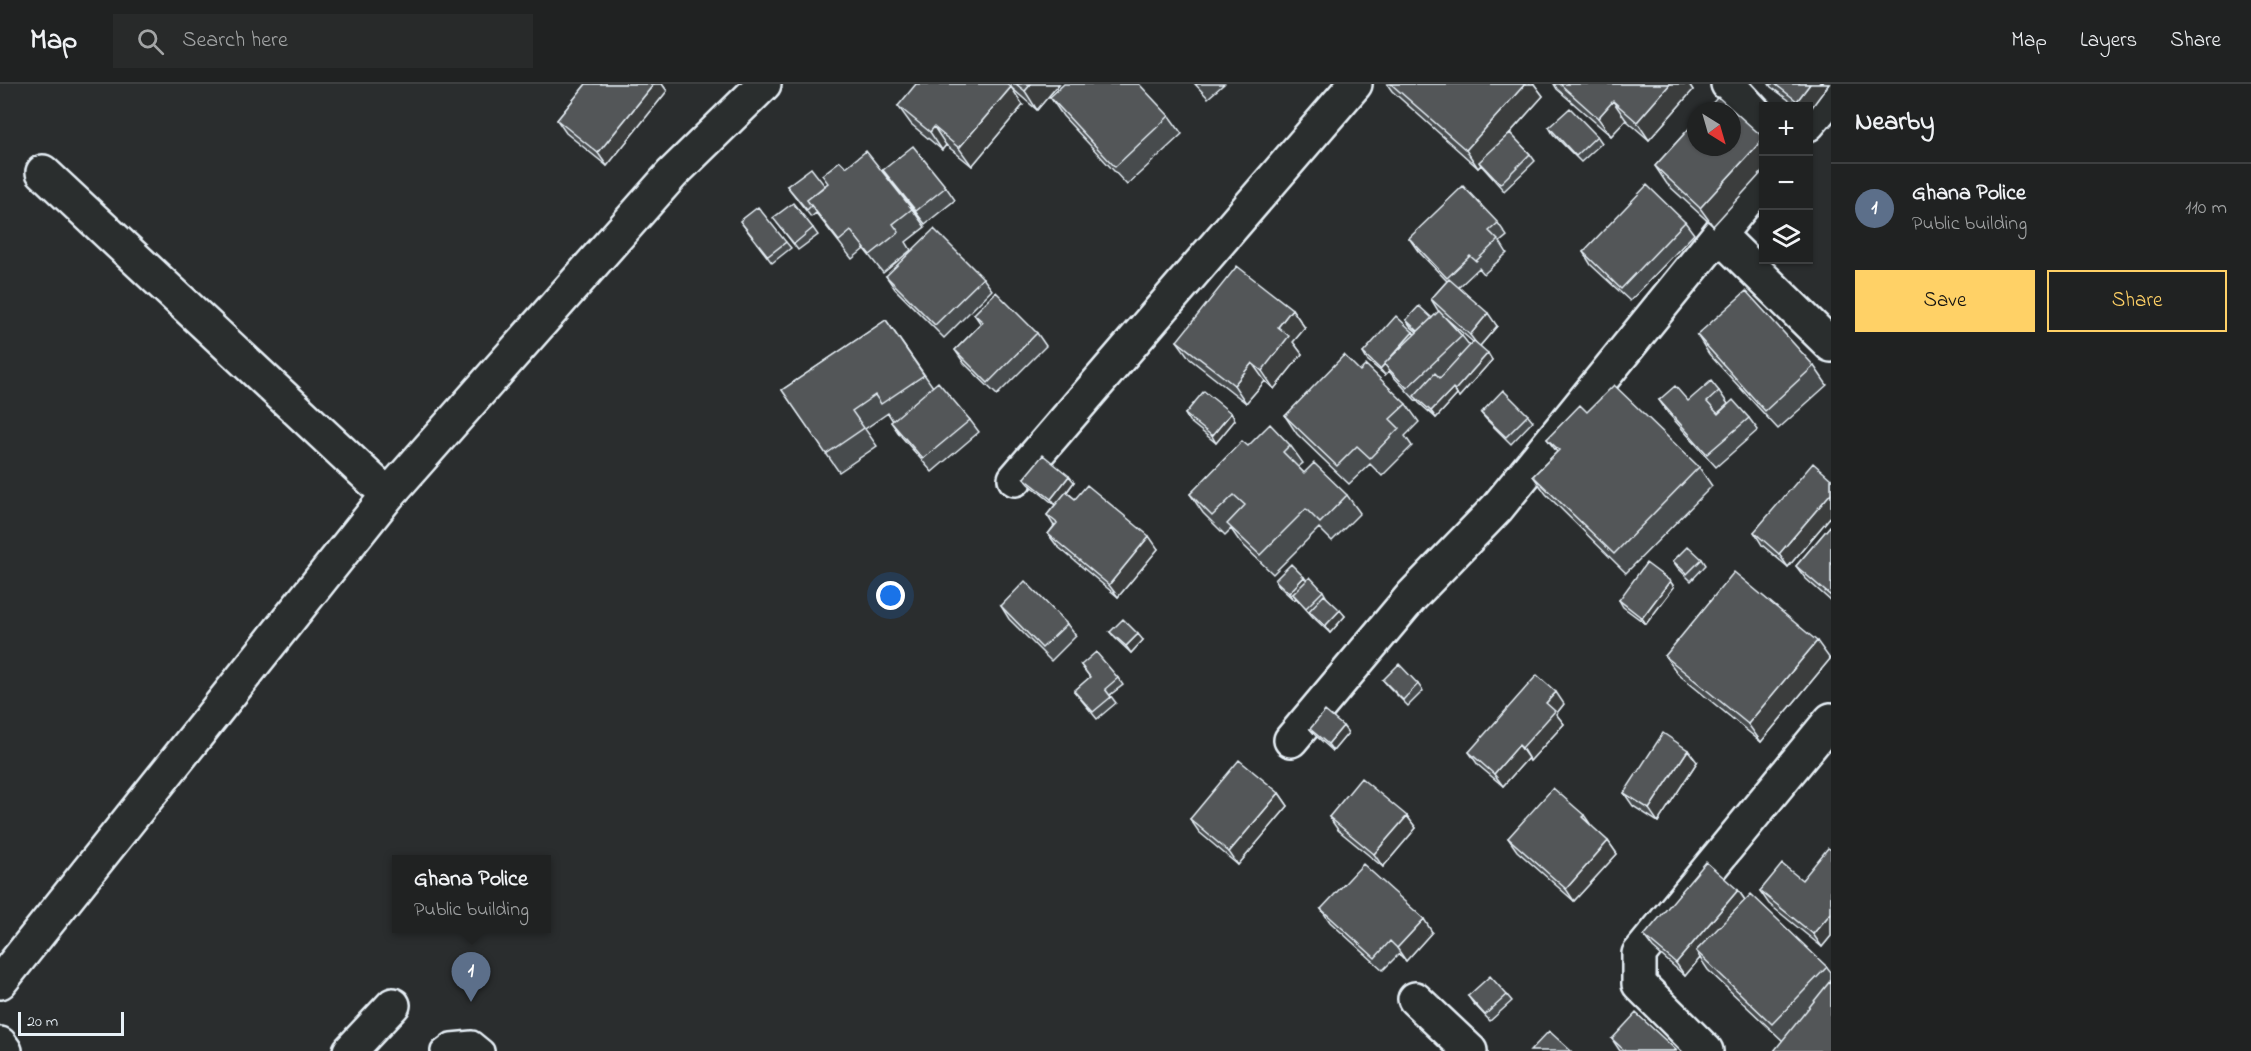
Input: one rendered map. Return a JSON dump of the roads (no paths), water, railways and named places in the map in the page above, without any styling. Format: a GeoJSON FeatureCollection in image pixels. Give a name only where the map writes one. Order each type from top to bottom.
{"type":"FeatureCollection","features":[{"type":"Feature","properties":{"kind":"street"},"geometry":{"type":"LineString","coordinates":[[0,982],[388,495],[672,174],[764,84]]}},
{"type":"Feature","properties":{"kind":"street"},"geometry":{"type":"LineString","coordinates":[[1015,479],[1355,84]]}},
{"type":"Feature","properties":{"kind":"street"},"geometry":{"type":"LineString","coordinates":[[1728,84],[1759,118]]}},
{"type":"Feature","properties":{"kind":"street"},"geometry":{"type":"LineString","coordinates":[[1813,119],[1831,97]]}},
{"type":"Feature","properties":{"kind":"street"},"geometry":{"type":"LineString","coordinates":[[43,172],[388,495]]}},
{"type":"Feature","properties":{"kind":"street"},"geometry":{"type":"LineString","coordinates":[[1291,740],[1412,596],[1497,508],[1759,185]]}},
{"type":"Feature","properties":{"kind":"street"},"geometry":{"type":"LineString","coordinates":[[1719,235],[1831,345]]}},
{"type":"Feature","properties":{"kind":"street"},"geometry":{"type":"LineString","coordinates":[[1706,1051],[1639,984],[1639,954],[1831,720]]}},
{"type":"Feature","properties":{"kind":"street"},"geometry":{"type":"LineString","coordinates":[[1415,999],[1470,1051]]}},
{"type":"Feature","properties":{"kind":"street"},"geometry":{"type":"LineString","coordinates":[[350,1051],[393,1005]]}},
{"type":"Feature","properties":{"kind":"street"},"geometry":{"type":"LineString","coordinates":[[0,1044],[5,1051]]}},
{"type":"Feature","properties":{"kind":"lane"},"geometry":{"type":"LineString","coordinates":[[442,1051],[451,1044],[472,1042],[483,1051]]}},
{"type":"Feature","properties":{"kind":"place","name":"Ghana Police"},"geometry":{"type":"Point","coordinates":[471,1002]}}]}
